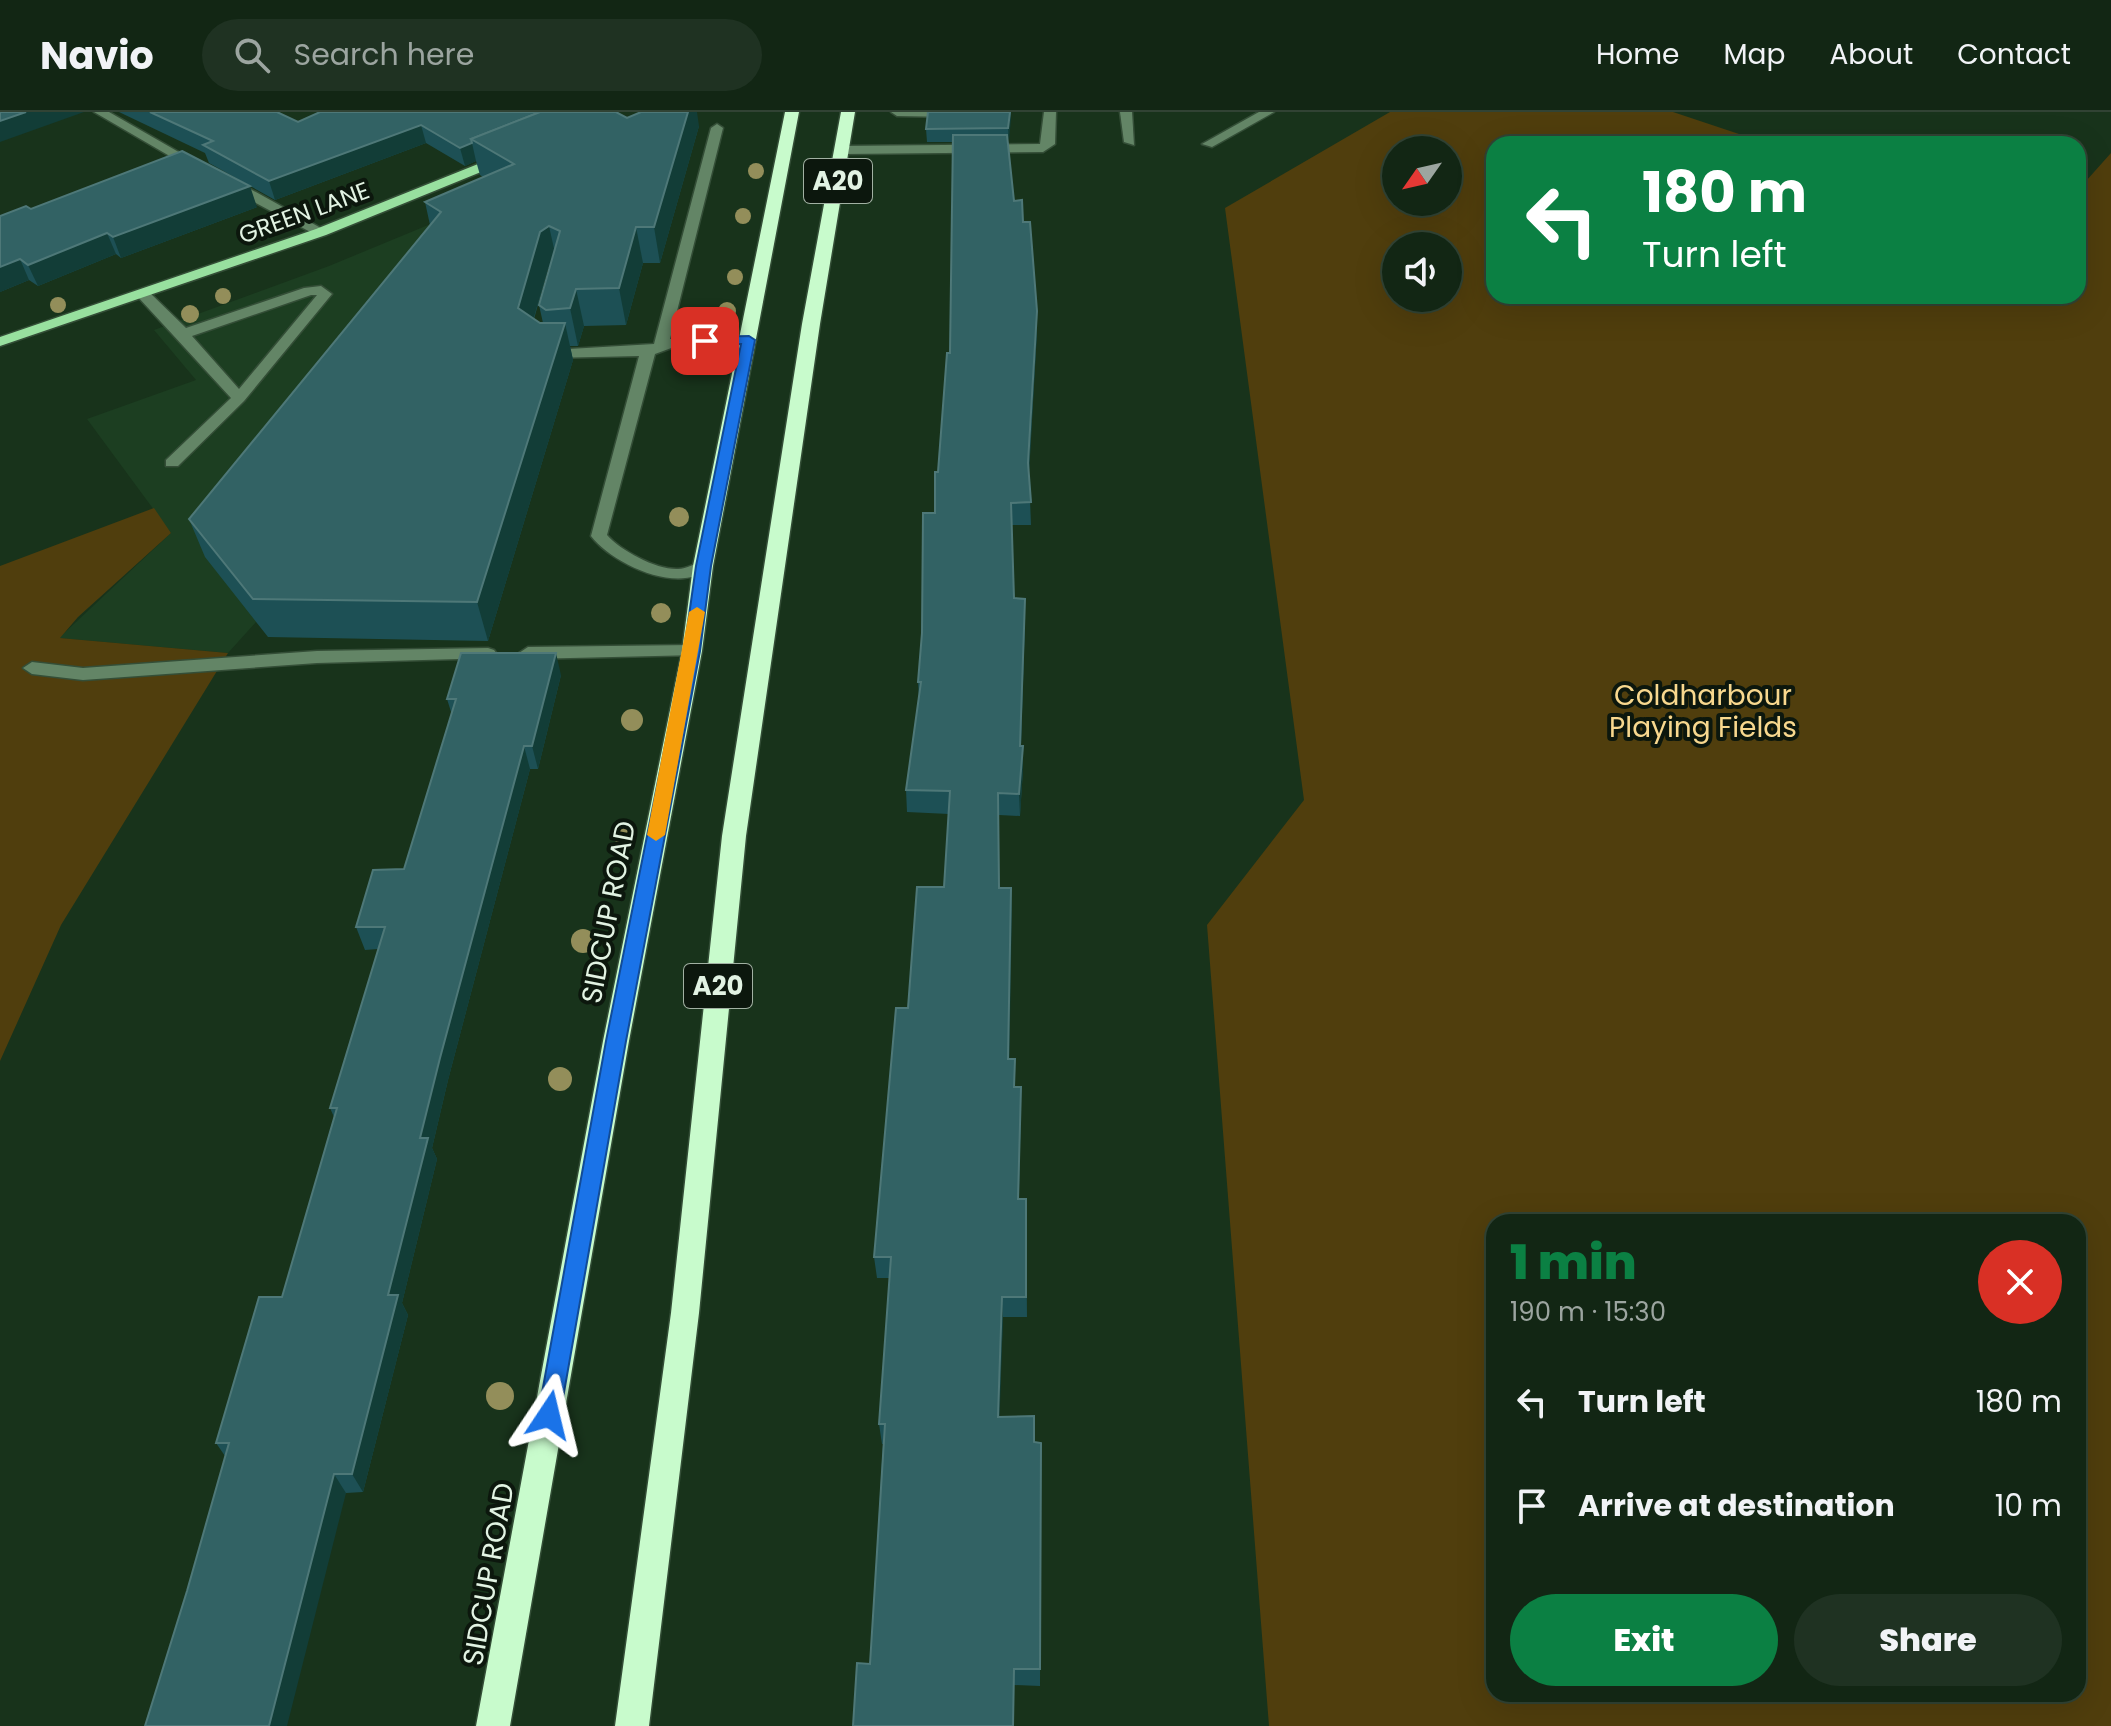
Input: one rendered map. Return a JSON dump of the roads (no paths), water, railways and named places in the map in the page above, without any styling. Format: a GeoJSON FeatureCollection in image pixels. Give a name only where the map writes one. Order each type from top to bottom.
{"type":"FeatureCollection","features":[{"type":"Feature","properties":{"kind":"highway","name":"SIDCUP ROAD"},"geometry":{"type":"LineString","coordinates":[[493,1726],[616,1041],[692,651],[703,566],[792,112]]}},
{"type":"Feature","properties":{"kind":"highway","name":"A20"},"geometry":{"type":"LineString","coordinates":[[632,1726],[685,1313],[734,836],[811,324],[848,112]]}},
{"type":"Feature","properties":{"kind":"main road","name":"GREEN LANE"},"geometry":{"type":"LineString","coordinates":[[0,342],[321,232],[515,154]]}},
{"type":"Feature","properties":{"kind":"lane"},"geometry":{"type":"LineString","coordinates":[[100,112],[151,143],[321,232]]}},
{"type":"Feature","properties":{"kind":"lane"},"geometry":{"type":"LineString","coordinates":[[843,150],[895,127],[914,112],[967,112]]}},
{"type":"Feature","properties":{"kind":"lane"},"geometry":{"type":"LineString","coordinates":[[895,127],[1043,148],[1049,144],[1050,112]]}},
{"type":"Feature","properties":{"kind":"lane"},"geometry":{"type":"LineString","coordinates":[[1126,112],[1130,142]]}},
{"type":"Feature","properties":{"kind":"lane"},"geometry":{"type":"LineString","coordinates":[[1208,144],[1268,112]]}},
{"type":"Feature","properties":{"kind":"lane"},"geometry":{"type":"LineString","coordinates":[[703,566],[680,577],[668,576],[606,544],[599,536],[717,128]]}},
{"type":"Feature","properties":{"kind":"lane"},"geometry":{"type":"LineString","coordinates":[[172,463],[239,398],[325,294],[321,290],[309,291],[183,334]]}},
{"type":"Feature","properties":{"kind":"lane"},"geometry":{"type":"LineString","coordinates":[[143,294],[239,398]]}},
{"type":"Feature","properties":{"kind":"lane"},"geometry":{"type":"LineString","coordinates":[[540,330],[536,344],[550,354],[749,340]]}},
{"type":"Feature","properties":{"kind":"lane"},"geometry":{"type":"LineString","coordinates":[[32,668],[83,674],[317,657],[692,651]]}},
{"type":"Feature","properties":{"kind":"park label","name":"Coldharbour Playing Fields"},"geometry":{"type":"Point","coordinates":[1703,711]}}]}
